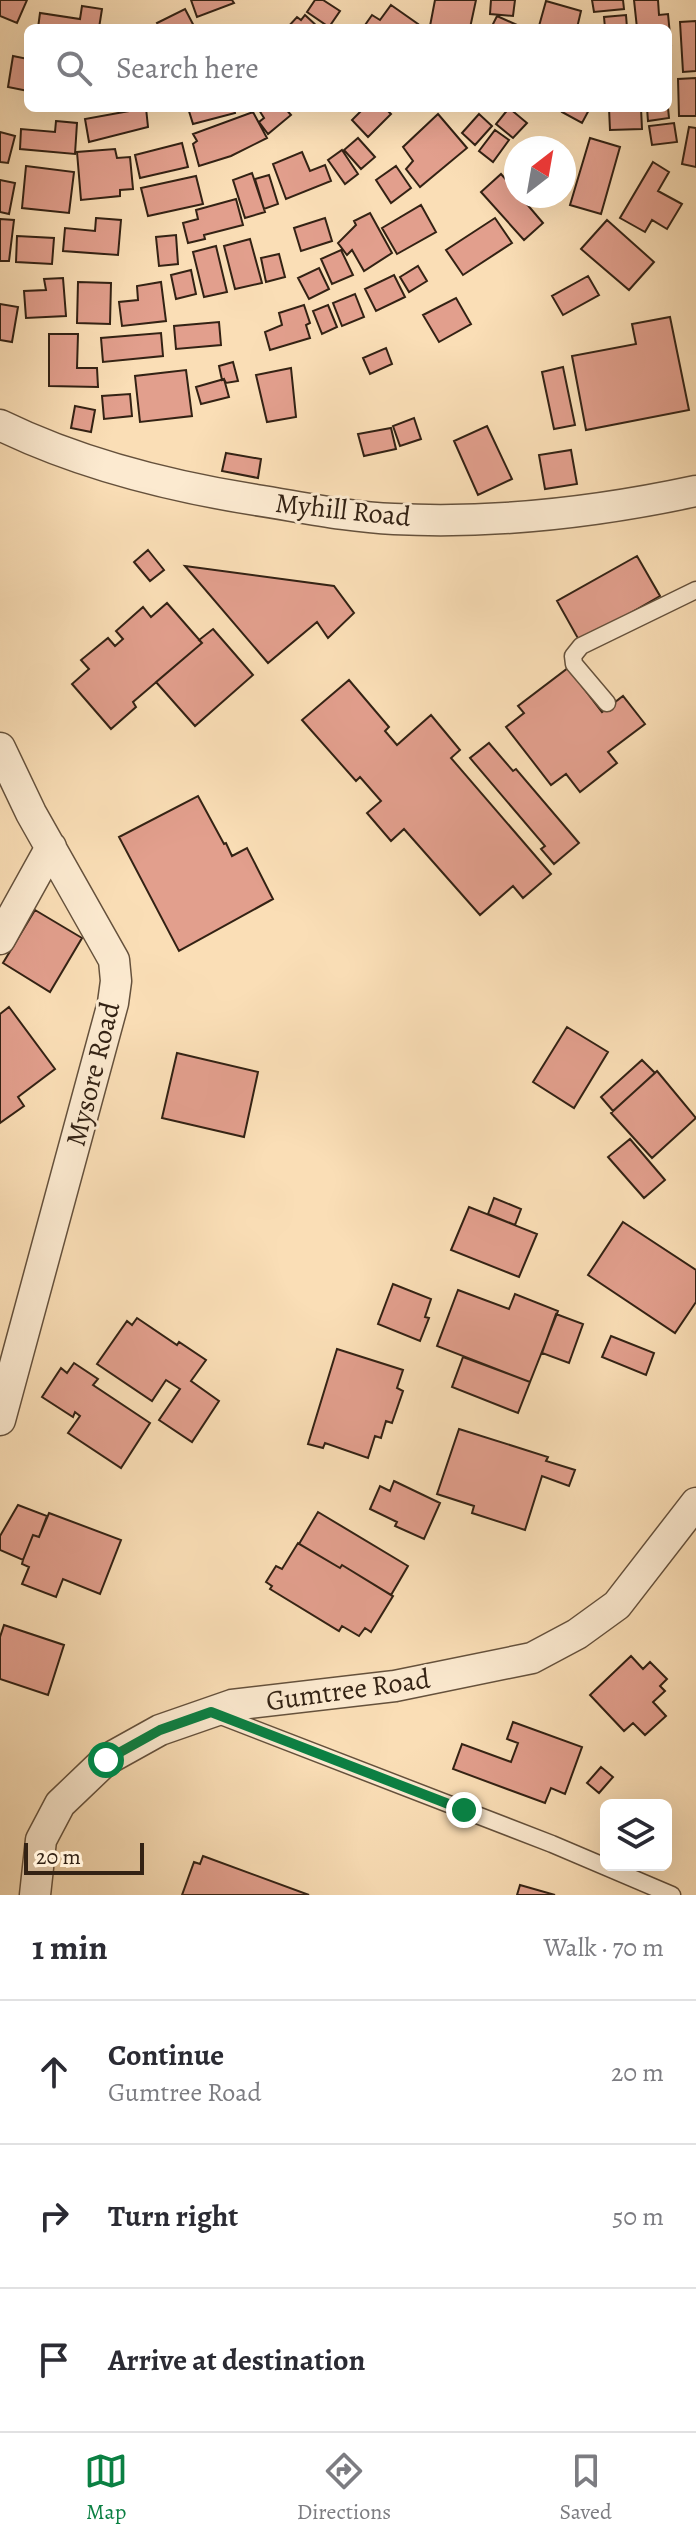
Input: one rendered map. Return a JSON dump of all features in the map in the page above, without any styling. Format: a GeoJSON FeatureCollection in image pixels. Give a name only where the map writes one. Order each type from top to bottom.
{"type":"FeatureCollection","features":[{"type":"Feature","properties":{"kind":"street","name":"Myhill Road"},"geometry":{"type":"LineString","coordinates":[[0,425],[82,458],[153,480],[223,495],[393,519],[469,520],[565,514],[696,491]]}},
{"type":"Feature","properties":{"kind":"street","name":"Mysore Road"},"geometry":{"type":"LineString","coordinates":[[0,748],[31,813],[114,960],[116,981],[113,1003],[0,1420]]}},
{"type":"Feature","properties":{"kind":"street"},"geometry":{"type":"LineString","coordinates":[[0,939],[51,847]]}},
{"type":"Feature","properties":{"kind":"street","name":"Gumtree Road"},"geometry":{"type":"LineString","coordinates":[[35,1895],[41,1840],[60,1804],[106,1760],[160,1730],[232,1705],[395,1686],[532,1658],[577,1634],[617,1605],[696,1503]]}},
{"type":"Feature","properties":{"kind":"lane"},"geometry":{"type":"LineString","coordinates":[[607,703],[574,664],[573,656],[581,646],[696,590]]}},
{"type":"Feature","properties":{"kind":"lane"},"geometry":{"type":"LineString","coordinates":[[211,1712],[552,1844],[672,1895]]}},
{"type":"Feature","properties":{"kind":"building"},"geometry":{"type":"Polygon","coordinates":[[[0,0],[27,0],[17,23],[0,16],[0,0]]]}},
{"type":"Feature","properties":{"kind":"building"},"geometry":{"type":"Polygon","coordinates":[[[191,0],[232,0],[234,3],[197,17],[191,0]]]}},
{"type":"Feature","properties":{"kind":"building"},"geometry":{"type":"Polygon","coordinates":[[[315,0],[323,0],[340,11],[331,24],[325,24],[307,12],[315,0]]]}},
{"type":"Feature","properties":{"kind":"building"},"geometry":{"type":"Polygon","coordinates":[[[435,0],[476,0],[471,24],[430,24],[435,0]]]}},
{"type":"Feature","properties":{"kind":"building"},"geometry":{"type":"Polygon","coordinates":[[[491,0],[515,0],[513,16],[490,14],[491,0]]]}},
{"type":"Feature","properties":{"kind":"building"},"geometry":{"type":"Polygon","coordinates":[[[592,0],[623,0],[624,9],[594,12],[592,0]]]}},
{"type":"Feature","properties":{"kind":"building"},"geometry":{"type":"Polygon","coordinates":[[[634,0],[658,0],[659,15],[668,14],[669,24],[637,24],[634,0]]]}},
{"type":"Feature","properties":{"kind":"building"},"geometry":{"type":"Polygon","coordinates":[[[546,1],[581,11],[578,24],[540,24],[546,1]]]}},
{"type":"Feature","properties":{"kind":"building"},"geometry":{"type":"Polygon","coordinates":[[[391,5],[418,24],[366,24],[372,15],[380,20],[391,5]]]}},
{"type":"Feature","properties":{"kind":"building"},"geometry":{"type":"Polygon","coordinates":[[[82,6],[102,9],[100,24],[39,24],[40,13],[80,19],[82,6]]]}},
{"type":"Feature","properties":{"kind":"building"},"geometry":{"type":"Polygon","coordinates":[[[185,9],[193,24],[158,24],[185,9]]]}},
{"type":"Feature","properties":{"kind":"building"},"geometry":{"type":"Polygon","coordinates":[[[305,15],[315,24],[291,24],[297,17],[301,20],[305,15]]]}},
{"type":"Feature","properties":{"kind":"building"},"geometry":{"type":"Polygon","coordinates":[[[626,15],[627,24],[605,24],[604,17],[626,15]]]}},
{"type":"Feature","properties":{"kind":"building"},"geometry":{"type":"Polygon","coordinates":[[[497,16],[515,24],[493,24],[497,16]]]}},
{"type":"Feature","properties":{"kind":"building"},"geometry":{"type":"Polygon","coordinates":[[[696,21],[696,71],[683,72],[680,22],[696,21]]]}},
{"type":"Feature","properties":{"kind":"building"},"geometry":{"type":"Polygon","coordinates":[[[13,56],[24,58],[24,90],[8,87],[13,56]]]}},
{"type":"Feature","properties":{"kind":"building"},"geometry":{"type":"Polygon","coordinates":[[[696,78],[696,116],[679,116],[678,79],[696,78]]]}},
{"type":"Feature","properties":{"kind":"building"},"geometry":{"type":"Polygon","coordinates":[[[124,112],[146,112],[148,127],[89,142],[85,119],[124,112]]]}},
{"type":"Feature","properties":{"kind":"building"},"geometry":{"type":"Polygon","coordinates":[[[189,112],[235,112],[235,113],[193,124],[189,112]]]}},
{"type":"Feature","properties":{"kind":"building"},"geometry":{"type":"Polygon","coordinates":[[[253,112],[267,138],[231,156],[199,166],[193,144],[197,141],[193,134],[253,112]]]}},
{"type":"Feature","properties":{"kind":"building"},"geometry":{"type":"Polygon","coordinates":[[[260,112],[288,112],[291,115],[268,134],[259,122],[264,118],[260,112]]]}},
{"type":"Feature","properties":{"kind":"building"},"geometry":{"type":"Polygon","coordinates":[[[360,112],[391,114],[368,137],[352,120],[360,112]]]}},
{"type":"Feature","properties":{"kind":"building"},"geometry":{"type":"Polygon","coordinates":[[[506,112],[514,112],[527,123],[515,136],[496,124],[506,112]]]}},
{"type":"Feature","properties":{"kind":"building"},"geometry":{"type":"Polygon","coordinates":[[[562,112],[588,112],[582,123],[562,112]]]}},
{"type":"Feature","properties":{"kind":"building"},"geometry":{"type":"Polygon","coordinates":[[[609,112],[641,112],[642,129],[610,130],[609,112]]]}},
{"type":"Feature","properties":{"kind":"building"},"geometry":{"type":"Polygon","coordinates":[[[647,112],[668,112],[669,118],[648,121],[647,112]]]}},
{"type":"Feature","properties":{"kind":"building"},"geometry":{"type":"Polygon","coordinates":[[[438,114],[467,148],[420,187],[406,169],[413,161],[403,147],[438,114]]]}},
{"type":"Feature","properties":{"kind":"building"},"geometry":{"type":"Polygon","coordinates":[[[479,114],[492,126],[475,145],[462,133],[479,114]]]}},
{"type":"Feature","properties":{"kind":"building"},"geometry":{"type":"Polygon","coordinates":[[[56,121],[77,123],[75,154],[20,149],[21,129],[55,132],[56,121]]]}},
{"type":"Feature","properties":{"kind":"building"},"geometry":{"type":"Polygon","coordinates":[[[674,123],[677,142],[652,145],[649,126],[674,123]]]}},
{"type":"Feature","properties":{"kind":"building"},"geometry":{"type":"Polygon","coordinates":[[[689,127],[696,128],[696,167],[682,164],[689,127]]]}},
{"type":"Feature","properties":{"kind":"building"},"geometry":{"type":"Polygon","coordinates":[[[495,130],[504,136],[504,147],[493,162],[479,151],[495,130]]]}},
{"type":"Feature","properties":{"kind":"building"},"geometry":{"type":"Polygon","coordinates":[[[0,132],[15,136],[8,163],[0,162],[0,132]]]}},
{"type":"Feature","properties":{"kind":"building"},"geometry":{"type":"Polygon","coordinates":[[[358,138],[375,157],[361,169],[344,150],[358,138]]]}},
{"type":"Feature","properties":{"kind":"building"},"geometry":{"type":"Polygon","coordinates":[[[590,138],[620,147],[601,214],[576,207],[576,185],[590,138]]]}},
{"type":"Feature","properties":{"kind":"building"},"geometry":{"type":"Polygon","coordinates":[[[182,143],[188,167],[140,178],[135,155],[182,143]]]}},
{"type":"Feature","properties":{"kind":"building"},"geometry":{"type":"Polygon","coordinates":[[[115,149],[117,158],[130,157],[133,189],[120,190],[120,196],[81,200],[77,152],[115,149]]]}},
{"type":"Feature","properties":{"kind":"building"},"geometry":{"type":"Polygon","coordinates":[[[342,150],[358,174],[345,184],[328,160],[342,150]]]}},
{"type":"Feature","properties":{"kind":"building"},"geometry":{"type":"Polygon","coordinates":[[[302,152],[310,171],[325,165],[331,181],[286,199],[273,164],[302,152]]]}},
{"type":"Feature","properties":{"kind":"building"},"geometry":{"type":"Polygon","coordinates":[[[653,162],[669,172],[658,191],[682,204],[667,229],[652,220],[645,232],[620,218],[653,162]]]}},
{"type":"Feature","properties":{"kind":"building"},"geometry":{"type":"Polygon","coordinates":[[[26,166],[74,172],[69,213],[22,208],[26,166]]]}},
{"type":"Feature","properties":{"kind":"building"},"geometry":{"type":"Polygon","coordinates":[[[396,166],[411,188],[391,203],[376,180],[396,166]]]}},
{"type":"Feature","properties":{"kind":"building"},"geometry":{"type":"Polygon","coordinates":[[[252,173],[265,212],[245,218],[233,180],[252,173]]]}},
{"type":"Feature","properties":{"kind":"building"},"geometry":{"type":"Polygon","coordinates":[[[501,174],[504,177],[504,208],[530,208],[543,223],[524,240],[481,192],[501,174]]]}},
{"type":"Feature","properties":{"kind":"building"},"geometry":{"type":"Polygon","coordinates":[[[269,175],[278,204],[264,209],[255,179],[269,175]]]}},
{"type":"Feature","properties":{"kind":"building"},"geometry":{"type":"Polygon","coordinates":[[[196,176],[203,204],[148,216],[141,188],[196,176]]]}},
{"type":"Feature","properties":{"kind":"building"},"geometry":{"type":"Polygon","coordinates":[[[0,180],[15,183],[9,214],[0,212],[0,180]]]}},
{"type":"Feature","properties":{"kind":"building"},"geometry":{"type":"Polygon","coordinates":[[[236,199],[243,225],[204,235],[205,239],[188,243],[183,223],[198,219],[196,210],[236,199]]]}},
{"type":"Feature","properties":{"kind":"building"},"geometry":{"type":"Polygon","coordinates":[[[421,205],[436,232],[397,254],[382,228],[421,205]]]}},
{"type":"Feature","properties":{"kind":"building"},"geometry":{"type":"Polygon","coordinates":[[[370,213],[392,253],[364,271],[352,250],[347,255],[338,243],[356,225],[354,221],[370,213]]]}},
{"type":"Feature","properties":{"kind":"building"},"geometry":{"type":"Polygon","coordinates":[[[96,218],[121,220],[118,255],[63,251],[65,228],[95,231],[96,218]]]}},
{"type":"Feature","properties":{"kind":"building"},"geometry":{"type":"Polygon","coordinates":[[[325,218],[332,241],[301,251],[294,228],[325,218]]]}},
{"type":"Feature","properties":{"kind":"building"},"geometry":{"type":"Polygon","coordinates":[[[495,218],[512,243],[463,275],[446,250],[495,218]]]}},
{"type":"Feature","properties":{"kind":"building"},"geometry":{"type":"Polygon","coordinates":[[[0,219],[14,220],[9,261],[0,261],[0,219]]]}},
{"type":"Feature","properties":{"kind":"building"},"geometry":{"type":"Polygon","coordinates":[[[607,220],[654,262],[629,290],[581,249],[607,220]]]}},
{"type":"Feature","properties":{"kind":"building"},"geometry":{"type":"Polygon","coordinates":[[[176,235],[178,264],[159,266],[156,237],[176,235]]]}},
{"type":"Feature","properties":{"kind":"building"},"geometry":{"type":"Polygon","coordinates":[[[17,236],[54,238],[52,264],[16,262],[17,236]]]}},
{"type":"Feature","properties":{"kind":"building"},"geometry":{"type":"Polygon","coordinates":[[[250,239],[262,283],[235,289],[224,246],[250,239]]]}},
{"type":"Feature","properties":{"kind":"building"},"geometry":{"type":"Polygon","coordinates":[[[216,246],[227,292],[204,297],[193,252],[216,246]]]}},
{"type":"Feature","properties":{"kind":"building"},"geometry":{"type":"Polygon","coordinates":[[[341,250],[353,275],[332,284],[321,259],[341,250]]]}},
{"type":"Feature","properties":{"kind":"building"},"geometry":{"type":"Polygon","coordinates":[[[279,254],[285,277],[266,282],[261,258],[279,254]]]}},
{"type":"Feature","properties":{"kind":"building"},"geometry":{"type":"Polygon","coordinates":[[[418,266],[427,281],[409,292],[400,277],[418,266]]]}},
{"type":"Feature","properties":{"kind":"building"},"geometry":{"type":"Polygon","coordinates":[[[319,268],[329,289],[309,299],[298,278],[319,268]]]}},
{"type":"Feature","properties":{"kind":"building"},"geometry":{"type":"Polygon","coordinates":[[[191,270],[196,294],[176,299],[171,275],[191,270]]]}},
{"type":"Feature","properties":{"kind":"building"},"geometry":{"type":"Polygon","coordinates":[[[394,275],[405,297],[376,311],[365,289],[394,275]]]}},
{"type":"Feature","properties":{"kind":"building"},"geometry":{"type":"Polygon","coordinates":[[[588,276],[599,295],[563,315],[552,296],[588,276]]]}},
{"type":"Feature","properties":{"kind":"building"},"geometry":{"type":"Polygon","coordinates":[[[63,278],[66,316],[26,318],[24,291],[46,290],[44,279],[63,278]]]}},
{"type":"Feature","properties":{"kind":"building"},"geometry":{"type":"Polygon","coordinates":[[[78,282],[111,283],[110,324],[77,323],[78,282]]]}},
{"type":"Feature","properties":{"kind":"building"},"geometry":{"type":"Polygon","coordinates":[[[161,282],[166,321],[122,326],[119,302],[138,300],[137,286],[161,282]]]}},
{"type":"Feature","properties":{"kind":"building"},"geometry":{"type":"Polygon","coordinates":[[[355,294],[364,317],[342,326],[333,303],[355,294]]]}},
{"type":"Feature","properties":{"kind":"building"},"geometry":{"type":"Polygon","coordinates":[[[456,298],[471,324],[439,342],[423,315],[456,298]]]}},
{"type":"Feature","properties":{"kind":"building"},"geometry":{"type":"Polygon","coordinates":[[[0,304],[18,307],[12,342],[0,340],[0,304]]]}},
{"type":"Feature","properties":{"kind":"building"},"geometry":{"type":"Polygon","coordinates":[[[304,305],[310,323],[306,325],[310,338],[270,350],[265,332],[282,325],[279,313],[304,305]]]}},
{"type":"Feature","properties":{"kind":"building"},"geometry":{"type":"Polygon","coordinates":[[[328,305],[337,327],[322,334],[313,311],[328,305]]]}},
{"type":"Feature","properties":{"kind":"building"},"geometry":{"type":"Polygon","coordinates":[[[670,317],[689,410],[586,430],[572,356],[636,344],[632,324],[670,317]]]}},
{"type":"Feature","properties":{"kind":"building"},"geometry":{"type":"Polygon","coordinates":[[[219,322],[221,345],[176,349],[174,326],[219,322]]]}},
{"type":"Feature","properties":{"kind":"building"},"geometry":{"type":"Polygon","coordinates":[[[161,333],[163,356],[103,362],[101,338],[161,333]]]}},
{"type":"Feature","properties":{"kind":"building"},"geometry":{"type":"Polygon","coordinates":[[[49,334],[78,334],[77,368],[97,368],[98,387],[49,386],[49,334]]]}},
{"type":"Feature","properties":{"kind":"building"},"geometry":{"type":"Polygon","coordinates":[[[386,348],[392,364],[370,374],[363,358],[386,348]]]}},
{"type":"Feature","properties":{"kind":"building"},"geometry":{"type":"Polygon","coordinates":[[[233,362],[238,381],[226,383],[222,380],[219,366],[233,362]]]}},
{"type":"Feature","properties":{"kind":"building"},"geometry":{"type":"Polygon","coordinates":[[[563,367],[575,425],[554,429],[542,372],[563,367]]]}},
{"type":"Feature","properties":{"kind":"building"},"geometry":{"type":"Polygon","coordinates":[[[291,368],[296,417],[267,422],[256,375],[291,368]]]}},
{"type":"Feature","properties":{"kind":"building"},"geometry":{"type":"Polygon","coordinates":[[[186,370],[192,416],[140,422],[135,376],[186,370]]]}},
{"type":"Feature","properties":{"kind":"building"},"geometry":{"type":"Polygon","coordinates":[[[224,379],[229,397],[201,404],[196,387],[224,379]]]}},
{"type":"Feature","properties":{"kind":"building"},"geometry":{"type":"Polygon","coordinates":[[[130,394],[132,416],[104,419],[102,396],[130,394]]]}},
{"type":"Feature","properties":{"kind":"building"},"geometry":{"type":"Polygon","coordinates":[[[75,406],[95,410],[91,432],[71,428],[75,406]]]}},
{"type":"Feature","properties":{"kind":"building"},"geometry":{"type":"Polygon","coordinates":[[[414,418],[421,439],[400,446],[393,426],[414,418]]]}},
{"type":"Feature","properties":{"kind":"building"},"geometry":{"type":"Polygon","coordinates":[[[487,426],[512,479],[478,495],[454,441],[487,426]]]}},
{"type":"Feature","properties":{"kind":"building"},"geometry":{"type":"Polygon","coordinates":[[[391,428],[396,449],[364,456],[358,434],[391,428]]]}},
{"type":"Feature","properties":{"kind":"building"},"geometry":{"type":"Polygon","coordinates":[[[571,450],[577,484],[545,489],[539,455],[571,450]]]}},
{"type":"Feature","properties":{"kind":"building"},"geometry":{"type":"Polygon","coordinates":[[[226,453],[261,459],[258,478],[222,471],[226,453]]]}},
{"type":"Feature","properties":{"kind":"building"},"geometry":{"type":"Polygon","coordinates":[[[148,550],[164,570],[150,581],[134,562],[148,550]]]}},
{"type":"Feature","properties":{"kind":"building"},"geometry":{"type":"Polygon","coordinates":[[[637,556],[660,596],[580,642],[557,601],[637,556]]]}},
{"type":"Feature","properties":{"kind":"building"},"geometry":{"type":"Polygon","coordinates":[[[185,566],[334,586],[354,613],[328,638],[317,622],[268,663],[185,566]]]}},
{"type":"Feature","properties":{"kind":"building"},"geometry":{"type":"Polygon","coordinates":[[[167,603],[202,643],[133,702],[136,707],[111,729],[72,684],[89,669],[81,660],[108,638],[115,646],[123,639],[116,631],[143,607],[151,617],[167,603]]]}},
{"type":"Feature","properties":{"kind":"building"},"geometry":{"type":"Polygon","coordinates":[[[213,629],[253,675],[195,726],[156,682],[202,643],[199,640],[213,629]]]}},
{"type":"Feature","properties":{"kind":"building"},"geometry":{"type":"Polygon","coordinates":[[[568,668],[602,712],[623,696],[645,724],[608,752],[617,763],[580,792],[566,774],[551,785],[506,727],[524,713],[518,706],[568,668]]]}},
{"type":"Feature","properties":{"kind":"building"},"geometry":{"type":"Polygon","coordinates":[[[349,680],[389,727],[385,731],[397,745],[431,715],[460,750],[451,758],[551,874],[523,898],[513,886],[480,915],[404,829],[391,841],[367,813],[381,801],[360,777],[356,781],[302,720],[349,680]]]}},
{"type":"Feature","properties":{"kind":"building"},"geometry":{"type":"Polygon","coordinates":[[[489,743],[513,771],[516,769],[579,843],[554,864],[541,849],[545,846],[470,758],[489,743]]]}},
{"type":"Feature","properties":{"kind":"building"},"geometry":{"type":"Polygon","coordinates":[[[198,796],[232,856],[247,848],[273,899],[179,951],[119,837],[198,796]]]}},
{"type":"Feature","properties":{"kind":"building"},"geometry":{"type":"Polygon","coordinates":[[[35,910],[82,938],[50,992],[3,963],[35,910]]]}},
{"type":"Feature","properties":{"kind":"building"},"geometry":{"type":"Polygon","coordinates":[[[9,1007],[55,1069],[18,1097],[24,1106],[0,1123],[0,1014],[9,1007]]]}},
{"type":"Feature","properties":{"kind":"building"},"geometry":{"type":"Polygon","coordinates":[[[567,1027],[608,1052],[574,1108],[533,1082],[567,1027]]]}},
{"type":"Feature","properties":{"kind":"building"},"geometry":{"type":"Polygon","coordinates":[[[177,1053],[258,1072],[244,1137],[162,1118],[177,1053]]]}},
{"type":"Feature","properties":{"kind":"building"},"geometry":{"type":"Polygon","coordinates":[[[642,1060],[655,1073],[613,1111],[601,1097],[642,1060]]]}},
{"type":"Feature","properties":{"kind":"building"},"geometry":{"type":"Polygon","coordinates":[[[657,1071],[696,1118],[652,1158],[611,1113],[657,1071]]]}},
{"type":"Feature","properties":{"kind":"building"},"geometry":{"type":"Polygon","coordinates":[[[630,1139],[665,1180],[644,1198],[608,1157],[630,1139]]]}},
{"type":"Feature","properties":{"kind":"building"},"geometry":{"type":"Polygon","coordinates":[[[494,1198],[521,1209],[515,1225],[488,1214],[494,1198]]]}},
{"type":"Feature","properties":{"kind":"building"},"geometry":{"type":"Polygon","coordinates":[[[469,1207],[537,1234],[519,1277],[451,1250],[469,1207]]]}},
{"type":"Feature","properties":{"kind":"building"},"geometry":{"type":"Polygon","coordinates":[[[623,1222],[696,1270],[696,1302],[675,1333],[588,1275],[623,1222]]]}},
{"type":"Feature","properties":{"kind":"building"},"geometry":{"type":"Polygon","coordinates":[[[393,1284],[431,1299],[425,1317],[429,1318],[420,1341],[378,1324],[393,1284]]]}},
{"type":"Feature","properties":{"kind":"building"},"geometry":{"type":"Polygon","coordinates":[[[458,1290],[509,1309],[515,1294],[558,1311],[530,1382],[437,1346],[458,1290]]]}},
{"type":"Feature","properties":{"kind":"building"},"geometry":{"type":"Polygon","coordinates":[[[556,1314],[583,1324],[569,1363],[542,1353],[556,1314]]]}},
{"type":"Feature","properties":{"kind":"building"},"geometry":{"type":"Polygon","coordinates":[[[137,1318],[206,1360],[191,1381],[219,1401],[192,1442],[159,1420],[180,1389],[166,1380],[152,1401],[97,1364],[127,1321],[132,1325],[137,1318]]]}},
{"type":"Feature","properties":{"kind":"building"},"geometry":{"type":"Polygon","coordinates":[[[611,1336],[654,1353],[646,1375],[602,1357],[611,1336]]]}},
{"type":"Feature","properties":{"kind":"building"},"geometry":{"type":"Polygon","coordinates":[[[337,1349],[403,1370],[397,1388],[403,1391],[392,1423],[386,1421],[381,1438],[375,1436],[368,1458],[325,1443],[323,1448],[308,1444],[337,1349]]]}},
{"type":"Feature","properties":{"kind":"building"},"geometry":{"type":"Polygon","coordinates":[[[463,1357],[530,1382],[518,1413],[452,1387],[463,1357]]]}},
{"type":"Feature","properties":{"kind":"building"},"geometry":{"type":"Polygon","coordinates":[[[74,1363],[98,1379],[93,1385],[150,1423],[121,1468],[68,1433],[80,1416],[75,1412],[73,1417],[42,1397],[61,1368],[67,1373],[74,1363]]]}},
{"type":"Feature","properties":{"kind":"building"},"geometry":{"type":"Polygon","coordinates":[[[459,1429],[548,1457],[546,1461],[575,1470],[569,1486],[542,1476],[525,1530],[472,1513],[474,1506],[437,1494],[459,1429]]]}},
{"type":"Feature","properties":{"kind":"building"},"geometry":{"type":"Polygon","coordinates":[[[394,1481],[440,1503],[424,1539],[395,1526],[397,1522],[370,1509],[380,1486],[390,1491],[394,1481]]]}},
{"type":"Feature","properties":{"kind":"building"},"geometry":{"type":"Polygon","coordinates":[[[18,1505],[47,1516],[39,1537],[33,1535],[23,1560],[0,1550],[0,1536],[18,1505]]]}},
{"type":"Feature","properties":{"kind":"building"},"geometry":{"type":"Polygon","coordinates":[[[318,1512],[408,1566],[391,1595],[342,1565],[340,1568],[299,1544],[318,1512]]]}},
{"type":"Feature","properties":{"kind":"building"},"geometry":{"type":"Polygon","coordinates":[[[49,1513],[121,1540],[100,1594],[63,1579],[56,1597],[22,1584],[29,1567],[22,1564],[23,1560],[33,1535],[39,1537],[49,1513]]]}},
{"type":"Feature","properties":{"kind":"building"},"geometry":{"type":"Polygon","coordinates":[[[298,1543],[393,1596],[371,1632],[365,1628],[359,1636],[342,1626],[339,1631],[270,1589],[272,1586],[266,1582],[276,1566],[282,1569],[298,1543]]]}},
{"type":"Feature","properties":{"kind":"building"},"geometry":{"type":"Polygon","coordinates":[[[4,1625],[64,1645],[48,1695],[0,1679],[0,1637],[4,1625]]]}},
{"type":"Feature","properties":{"kind":"building"},"geometry":{"type":"Polygon","coordinates":[[[631,1656],[643,1669],[650,1662],[667,1679],[660,1686],[665,1691],[653,1702],[666,1716],[645,1735],[633,1723],[624,1731],[590,1695],[631,1656]]]}},
{"type":"Feature","properties":{"kind":"building"},"geometry":{"type":"Polygon","coordinates":[[[513,1722],[582,1747],[565,1794],[551,1788],[545,1803],[453,1769],[462,1744],[511,1762],[518,1743],[507,1739],[513,1722]]]}},
{"type":"Feature","properties":{"kind":"building"},"geometry":{"type":"Polygon","coordinates":[[[601,1767],[613,1777],[599,1793],[587,1783],[601,1767]]]}},
{"type":"Feature","properties":{"kind":"building"},"geometry":{"type":"Polygon","coordinates":[[[203,1856],[309,1895],[182,1895],[194,1862],[200,1864],[203,1856]]]}},
{"type":"Feature","properties":{"kind":"building"},"geometry":{"type":"Polygon","coordinates":[[[520,1885],[555,1895],[517,1895],[520,1885]]]}},
{"type":"Feature","properties":{"kind":"route"},"geometry":{"type":"LineString","coordinates":[[106,1760],[160,1730],[211,1712],[464,1810]]}}]}
